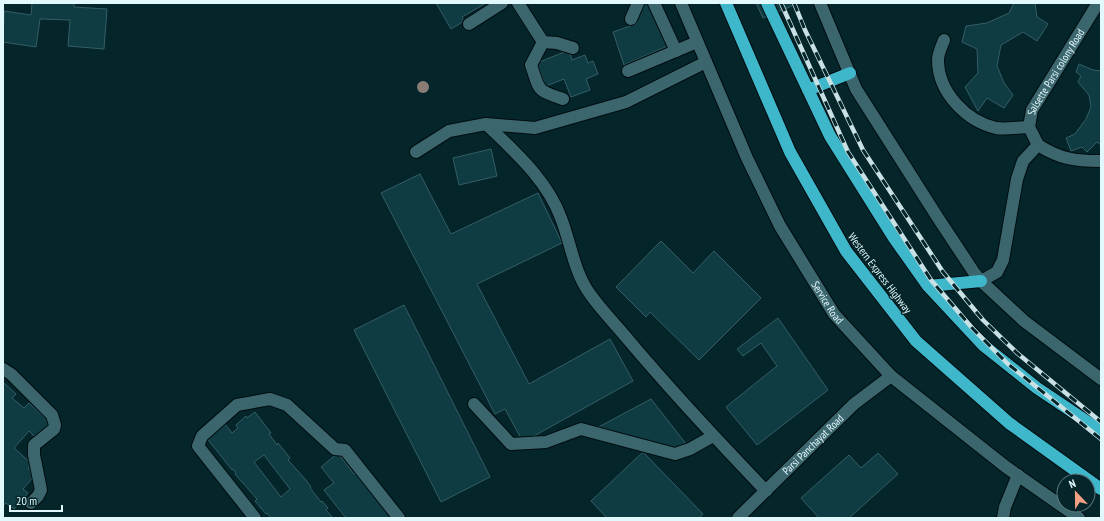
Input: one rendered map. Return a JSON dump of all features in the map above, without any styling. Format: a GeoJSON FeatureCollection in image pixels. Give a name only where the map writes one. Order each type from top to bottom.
{"type":"FeatureCollection","features":[{"type":"Feature","properties":{"kind":"highway","name":"Western Express Highway"},"geometry":{"type":"LineString","coordinates":[[726,3],[790,152],[850,257],[916,341],[1009,423],[1101,489]]}},
{"type":"Feature","properties":{"kind":"highway"},"geometry":{"type":"LineString","coordinates":[[767,3],[830,136],[894,238],[928,286],[983,345],[1037,388],[1101,431]]}},
{"type":"Feature","properties":{"kind":"highway"},"geometry":{"type":"LineString","coordinates":[[808,90],[850,73]]}},
{"type":"Feature","properties":{"kind":"highway"},"geometry":{"type":"LineString","coordinates":[[928,286],[981,281]]}},
{"type":"Feature","properties":{"kind":"street"},"geometry":{"type":"LineString","coordinates":[[470,24],[502,3]]}},
{"type":"Feature","properties":{"kind":"street"},"geometry":{"type":"LineString","coordinates":[[518,3],[543,42]]}},
{"type":"Feature","properties":{"kind":"street"},"geometry":{"type":"LineString","coordinates":[[631,19],[638,3]]}},
{"type":"Feature","properties":{"kind":"street"},"geometry":{"type":"LineString","coordinates":[[654,3],[676,51]]}},
{"type":"Feature","properties":{"kind":"street","name":"Service Road"},"geometry":{"type":"LineString","coordinates":[[681,3],[747,158],[780,226],[834,314],[891,376],[1018,475],[1079,518]]}},
{"type":"Feature","properties":{"kind":"street"},"geometry":{"type":"LineString","coordinates":[[820,3],[856,88],[938,218],[981,281],[1024,321],[1101,379]]}},
{"type":"Feature","properties":{"kind":"street","name":"Salsette Parsi colony Road"},"geometry":{"type":"LineString","coordinates":[[1038,144],[1029,127],[1032,110],[1098,3]]}},
{"type":"Feature","properties":{"kind":"street"},"geometry":{"type":"LineString","coordinates":[[944,40],[939,53],[938,66],[944,85],[950,97],[959,108],[982,124],[998,128],[1029,127]]}},
{"type":"Feature","properties":{"kind":"street"},"geometry":{"type":"LineString","coordinates":[[543,42],[557,43],[573,48]]}},
{"type":"Feature","properties":{"kind":"street"},"geometry":{"type":"LineString","coordinates":[[543,42],[531,65],[538,88],[544,93],[563,99]]}},
{"type":"Feature","properties":{"kind":"street"},"geometry":{"type":"LineString","coordinates":[[628,71],[697,42]]}},
{"type":"Feature","properties":{"kind":"street"},"geometry":{"type":"LineString","coordinates":[[416,152],[449,131],[486,124],[535,128],[626,102],[706,62]]}},
{"type":"Feature","properties":{"kind":"street"},"geometry":{"type":"LineString","coordinates":[[486,124],[524,161],[539,179],[552,199],[561,217],[578,272],[590,294],[649,365],[713,436],[766,491]]}},
{"type":"Feature","properties":{"kind":"street"},"geometry":{"type":"LineString","coordinates":[[981,281],[997,272],[1003,260],[1016,179],[1023,161],[1038,144],[1051,153],[1077,161],[1101,160]]}},
{"type":"Feature","properties":{"kind":"street"},"geometry":{"type":"LineString","coordinates":[[3,369],[11,374],[52,415],[55,425],[54,429],[34,445],[34,455],[41,490],[38,496],[31,503]]}},
{"type":"Feature","properties":{"kind":"street","name":"Parsi Panchayat Road"},"geometry":{"type":"LineString","coordinates":[[738,518],[854,404],[891,376]]}},
{"type":"Feature","properties":{"kind":"street"},"geometry":{"type":"LineString","coordinates":[[255,518],[198,446],[202,436],[237,405],[270,399],[287,405],[335,449],[345,450],[399,518]]}},
{"type":"Feature","properties":{"kind":"street"},"geometry":{"type":"LineString","coordinates":[[474,404],[511,444],[546,442],[581,429],[675,454],[690,450],[713,436]]}},
{"type":"Feature","properties":{"kind":"street"},"geometry":{"type":"LineString","coordinates":[[1003,518],[1005,507],[1018,475]]}},
{"type":"Feature","properties":{"kind":"building"},"geometry":{"type":"Polygon","coordinates":[[[32,3],[74,3],[74,7],[107,9],[104,49],[68,46],[70,20],[40,19],[36,47],[3,42],[4,11],[31,15],[32,3]]]}},
{"type":"Feature","properties":{"kind":"building"},"geometry":{"type":"Polygon","coordinates":[[[436,3],[486,3],[462,17],[464,21],[451,29],[436,3]]]}},
{"type":"Feature","properties":{"kind":"building"},"geometry":{"type":"Polygon","coordinates":[[[641,3],[650,3],[670,45],[624,65],[613,32],[636,24],[641,3]]]}},
{"type":"Feature","properties":{"kind":"building"},"geometry":{"type":"Polygon","coordinates":[[[756,3],[799,3],[763,18],[756,3]]]}},
{"type":"Feature","properties":{"kind":"building"},"geometry":{"type":"Polygon","coordinates":[[[1014,3],[1035,3],[1037,17],[1048,24],[1037,41],[1023,32],[1001,45],[997,66],[1004,83],[1013,95],[1004,108],[987,98],[978,111],[965,87],[978,73],[977,49],[962,42],[966,26],[987,23],[1009,13],[1014,3]]]}},
{"type":"Feature","properties":{"kind":"building"},"geometry":{"type":"Polygon","coordinates":[[[569,50],[572,60],[585,55],[588,63],[593,61],[598,74],[586,79],[590,90],[571,97],[564,79],[546,86],[537,63],[569,50]]]}},
{"type":"Feature","properties":{"kind":"building"},"geometry":{"type":"Polygon","coordinates":[[[1079,64],[1093,70],[1101,71],[1101,145],[1097,142],[1087,152],[1082,147],[1071,151],[1066,138],[1075,134],[1086,119],[1091,107],[1089,95],[1078,82],[1081,76],[1076,72],[1079,64]]]}},
{"type":"Feature","properties":{"kind":"building"},"geometry":{"type":"Polygon","coordinates":[[[491,149],[497,176],[459,185],[453,158],[491,149]]]}},
{"type":"Feature","properties":{"kind":"building"},"geometry":{"type":"Polygon","coordinates":[[[420,174],[451,234],[538,193],[562,243],[477,284],[529,384],[610,339],[633,381],[523,442],[505,409],[495,414],[381,193],[420,174]]]}},
{"type":"Feature","properties":{"kind":"building"},"geometry":{"type":"Polygon","coordinates":[[[661,241],[693,273],[714,251],[761,298],[699,360],[650,312],[646,317],[616,287],[661,241]]]}},
{"type":"Feature","properties":{"kind":"building"},"geometry":{"type":"Polygon","coordinates":[[[404,305],[490,477],[441,502],[354,330],[404,305]]]}},
{"type":"Feature","properties":{"kind":"building"},"geometry":{"type":"Polygon","coordinates":[[[778,318],[828,390],[757,445],[726,407],[777,366],[761,343],[743,356],[737,349],[778,318]]]}},
{"type":"Feature","properties":{"kind":"building"},"geometry":{"type":"Polygon","coordinates":[[[3,382],[16,394],[12,398],[24,408],[29,403],[51,423],[37,439],[29,431],[14,448],[32,464],[28,468],[35,475],[23,489],[28,493],[14,509],[6,503],[4,505],[3,504],[3,382]]]}},
{"type":"Feature","properties":{"kind":"building"},"geometry":{"type":"Polygon","coordinates":[[[651,399],[690,449],[686,454],[595,439],[591,431],[651,399]]]}},
{"type":"Feature","properties":{"kind":"building"},"geometry":{"type":"Polygon","coordinates":[[[255,412],[271,433],[269,434],[277,445],[278,443],[290,458],[288,460],[305,479],[321,502],[322,501],[328,508],[326,510],[332,517],[331,518],[271,518],[255,501],[257,499],[206,437],[224,423],[232,433],[238,428],[236,425],[246,416],[247,418],[255,412]],[[264,455],[254,462],[281,497],[290,489],[264,455]]]}},
{"type":"Feature","properties":{"kind":"building"},"geometry":{"type":"Polygon","coordinates":[[[643,452],[703,514],[699,518],[607,518],[591,501],[643,452]]]}},
{"type":"Feature","properties":{"kind":"building"},"geometry":{"type":"Polygon","coordinates":[[[338,453],[354,474],[358,470],[396,518],[346,518],[324,490],[334,483],[321,467],[338,453]]]}},
{"type":"Feature","properties":{"kind":"building"},"geometry":{"type":"Polygon","coordinates":[[[878,453],[898,474],[849,518],[819,518],[801,498],[849,455],[861,468],[878,453]]]}},
{"type":"Feature","properties":{"kind":"railway"},"geometry":{"type":"LineString","coordinates":[[781,3],[848,152],[931,280],[973,329],[1008,364],[1101,439]]}},
{"type":"Feature","properties":{"kind":"railway"},"geometry":{"type":"LineString","coordinates":[[794,3],[805,30],[863,150],[943,272],[983,320],[1017,353],[1101,422]]}}]}
